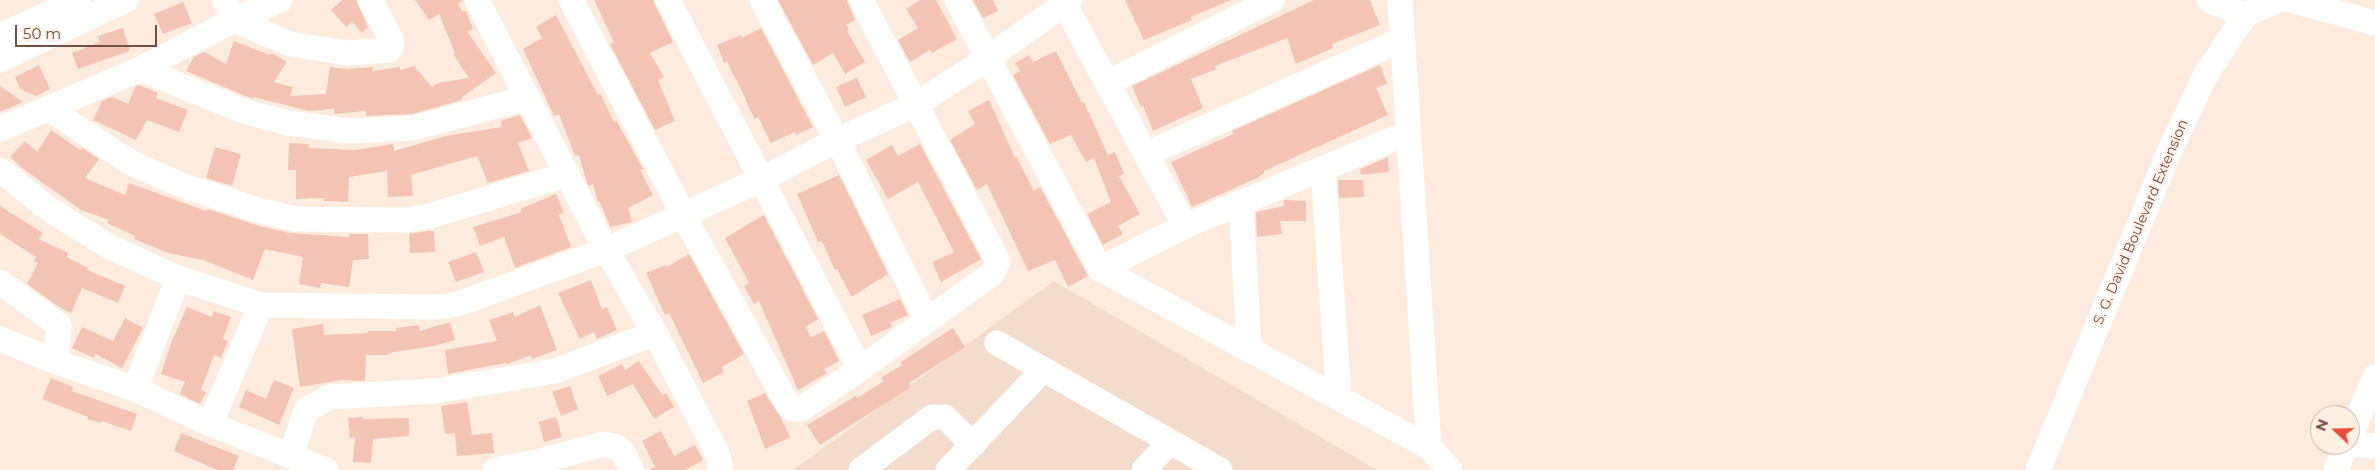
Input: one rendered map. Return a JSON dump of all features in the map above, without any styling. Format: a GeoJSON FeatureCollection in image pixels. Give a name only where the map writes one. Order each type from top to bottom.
{"type":"FeatureCollection","features":[{"type":"Feature","properties":{"kind":"street"},"geometry":{"type":"LineString","coordinates":[[0,36],[78,0]]}},
{"type":"Feature","properties":{"kind":"street"},"geometry":{"type":"LineString","coordinates":[[0,60],[126,0]]}},
{"type":"Feature","properties":{"kind":"street"},"geometry":{"type":"LineString","coordinates":[[0,129],[140,69],[229,10],[280,0]]}},
{"type":"Feature","properties":{"kind":"street"},"geometry":{"type":"LineString","coordinates":[[229,10],[290,44],[347,53],[389,50],[392,45],[391,39],[370,0]]}},
{"type":"Feature","properties":{"kind":"street"},"geometry":{"type":"LineString","coordinates":[[477,0],[606,250],[654,333],[717,452],[721,468],[719,470]]}},
{"type":"Feature","properties":{"kind":"street"},"geometry":{"type":"LineString","coordinates":[[571,0],[683,214],[788,406],[794,409],[801,409],[860,369],[993,273],[998,261],[861,0]]}},
{"type":"Feature","properties":{"kind":"street"},"geometry":{"type":"LineString","coordinates":[[668,0],[860,369]]}},
{"type":"Feature","properties":{"kind":"street"},"geometry":{"type":"LineString","coordinates":[[762,0],[837,140],[926,320]]}},
{"type":"Feature","properties":{"kind":"street"},"geometry":{"type":"LineString","coordinates":[[957,0],[1100,268],[1429,447],[1450,470]]}},
{"type":"Feature","properties":{"kind":"street"},"geometry":{"type":"LineString","coordinates":[[1107,83],[1272,0]]}},
{"type":"Feature","properties":{"kind":"street"},"geometry":{"type":"LineString","coordinates":[[1400,0],[1401,40],[1429,447]]}},
{"type":"Feature","properties":{"kind":"street"},"geometry":{"type":"LineString","coordinates":[[2209,0],[2245,15],[2278,0]]}},
{"type":"Feature","properties":{"kind":"street"},"geometry":{"type":"LineString","coordinates":[[2290,0],[2375,23]]}},
{"type":"Feature","properties":{"kind":"street"},"geometry":{"type":"LineString","coordinates":[[0,170],[50,210],[110,247],[178,278],[261,305],[438,307],[458,304],[606,250],[762,179],[837,140],[915,105],[988,58],[1065,1],[1107,83],[1185,226]]}},
{"type":"Feature","properties":{"kind":"street","name":"S. G. David Boulevard Extension"},"geometry":{"type":"LineString","coordinates":[[2038,470],[2166,157],[2205,76],[2245,15]]}},
{"type":"Feature","properties":{"kind":"street"},"geometry":{"type":"LineString","coordinates":[[1146,154],[1401,40]]}},
{"type":"Feature","properties":{"kind":"street"},"geometry":{"type":"LineString","coordinates":[[140,69],[243,111],[288,123],[350,131],[413,128],[527,98]]}},
{"type":"Feature","properties":{"kind":"street"},"geometry":{"type":"LineString","coordinates":[[49,109],[133,164],[184,186],[261,211],[296,219],[407,220],[430,216],[568,174]]}},
{"type":"Feature","properties":{"kind":"street"},"geometry":{"type":"LineString","coordinates":[[1100,268],[1185,226],[1408,134]]}},
{"type":"Feature","properties":{"kind":"street"},"geometry":{"type":"LineString","coordinates":[[1323,168],[1339,398]]}},
{"type":"Feature","properties":{"kind":"street"},"geometry":{"type":"LineString","coordinates":[[1241,203],[1249,348]]}},
{"type":"Feature","properties":{"kind":"street"},"geometry":{"type":"LineString","coordinates":[[135,389],[178,278]]}},
{"type":"Feature","properties":{"kind":"street"},"geometry":{"type":"LineString","coordinates":[[0,282],[59,325],[56,362]]}},
{"type":"Feature","properties":{"kind":"street"},"geometry":{"type":"LineString","coordinates":[[210,424],[261,305]]}},
{"type":"Feature","properties":{"kind":"street"},"geometry":{"type":"LineString","coordinates":[[291,456],[306,410],[330,398],[436,392],[556,371],[654,333]]}},
{"type":"Feature","properties":{"kind":"street"},"geometry":{"type":"LineString","coordinates":[[0,339],[56,362],[135,389],[210,424],[326,470]]}},
{"type":"Feature","properties":{"kind":"street"},"geometry":{"type":"LineString","coordinates":[[997,343],[1220,470]]}},
{"type":"Feature","properties":{"kind":"street"},"geometry":{"type":"LineString","coordinates":[[948,470],[1043,370]]}},
{"type":"Feature","properties":{"kind":"street"},"geometry":{"type":"LineString","coordinates":[[2360,413],[2375,377]]}},
{"type":"Feature","properties":{"kind":"street"},"geometry":{"type":"LineString","coordinates":[[862,470],[932,417],[945,418],[973,445]]}},
{"type":"Feature","properties":{"kind":"street"},"geometry":{"type":"LineString","coordinates":[[1144,470],[1170,442]]}},
{"type":"Feature","properties":{"kind":"street"},"geometry":{"type":"LineString","coordinates":[[495,470],[536,462],[604,444],[615,446],[623,453],[632,470]]}},
{"type":"Feature","properties":{"kind":"street"},"geometry":{"type":"LineString","coordinates":[[2360,445],[2375,446]]}},
{"type":"Feature","properties":{"kind":"street"},"geometry":{"type":"LineString","coordinates":[[2336,470],[2343,455]]}},
{"type":"Feature","properties":{"kind":"shaded area"},"geometry":{"type":"Polygon","coordinates":[[[1054,281],[1377,470],[793,470],[1054,281]]]}},
{"type":"Feature","properties":{"kind":"building"},"geometry":{"type":"Polygon","coordinates":[[[342,0],[356,0],[368,27],[362,33],[352,22],[346,27],[331,10],[342,0]]]}},
{"type":"Feature","properties":{"kind":"building"},"geometry":{"type":"Polygon","coordinates":[[[415,0],[463,0],[458,4],[463,12],[466,11],[473,29],[467,31],[496,73],[462,97],[462,100],[412,114],[366,116],[366,111],[334,114],[334,109],[309,111],[254,97],[254,99],[186,71],[194,57],[204,52],[226,64],[234,41],[270,55],[272,53],[287,62],[274,82],[293,87],[290,96],[326,94],[330,67],[346,69],[373,67],[373,71],[400,67],[400,70],[414,66],[432,87],[438,83],[469,78],[453,54],[455,53],[439,14],[429,20],[415,0]]]}},
{"type":"Feature","properties":{"kind":"building"},"geometry":{"type":"Polygon","coordinates":[[[594,0],[653,0],[673,42],[650,53],[664,77],[658,80],[675,121],[655,130],[610,44],[614,42],[594,0]]]}},
{"type":"Feature","properties":{"kind":"building"},"geometry":{"type":"Polygon","coordinates":[[[778,0],[847,0],[855,20],[846,25],[849,29],[847,31],[865,62],[845,74],[833,53],[813,65],[778,0]]]}},
{"type":"Feature","properties":{"kind":"building"},"geometry":{"type":"Polygon","coordinates":[[[920,0],[936,0],[957,39],[932,53],[930,50],[910,62],[898,40],[918,28],[906,9],[920,0]]]}},
{"type":"Feature","properties":{"kind":"building"},"geometry":{"type":"Polygon","coordinates":[[[973,0],[993,0],[998,11],[983,18],[973,0]]]}},
{"type":"Feature","properties":{"kind":"building"},"geometry":{"type":"Polygon","coordinates":[[[1125,0],[1231,0],[1191,17],[1192,20],[1144,40],[1125,0]]]}},
{"type":"Feature","properties":{"kind":"building"},"geometry":{"type":"Polygon","coordinates":[[[1314,0],[1370,0],[1380,25],[1332,44],[1333,48],[1296,64],[1287,38],[1215,66],[1216,69],[1191,79],[1203,108],[1153,131],[1143,106],[1141,107],[1132,86],[1314,0]]]}},
{"type":"Feature","properties":{"kind":"building"},"geometry":{"type":"Polygon","coordinates":[[[183,2],[192,23],[163,34],[154,14],[183,2]]]}},
{"type":"Feature","properties":{"kind":"building"},"geometry":{"type":"Polygon","coordinates":[[[556,15],[598,95],[600,93],[614,122],[616,120],[643,169],[640,170],[653,195],[628,208],[632,222],[610,227],[600,202],[598,202],[593,184],[589,186],[586,180],[579,155],[575,156],[559,114],[554,116],[523,49],[542,38],[536,27],[556,15]]]}},
{"type":"Feature","properties":{"kind":"building"},"geometry":{"type":"Polygon","coordinates":[[[123,28],[130,51],[78,69],[72,53],[100,42],[98,36],[123,28]]]}},
{"type":"Feature","properties":{"kind":"building"},"geometry":{"type":"Polygon","coordinates":[[[761,28],[813,127],[796,135],[795,132],[771,143],[758,117],[755,119],[727,62],[724,63],[717,45],[741,35],[742,38],[761,28]]]}},
{"type":"Feature","properties":{"kind":"building"},"geometry":{"type":"Polygon","coordinates":[[[1056,51],[1082,103],[1084,102],[1108,155],[1115,152],[1124,174],[1119,176],[1140,214],[1118,226],[1123,234],[1103,245],[1087,214],[1111,202],[1094,158],[1086,162],[1071,135],[1050,144],[1013,75],[1020,71],[1015,63],[1029,55],[1033,62],[1056,51]]]}},
{"type":"Feature","properties":{"kind":"building"},"geometry":{"type":"Polygon","coordinates":[[[39,65],[50,89],[36,96],[20,89],[15,77],[39,65]]]}},
{"type":"Feature","properties":{"kind":"building"},"geometry":{"type":"Polygon","coordinates":[[[1380,65],[1387,84],[1376,88],[1388,115],[1264,171],[1257,178],[1192,207],[1171,162],[1233,134],[1232,131],[1380,65]]]}},
{"type":"Feature","properties":{"kind":"building"},"geometry":{"type":"Polygon","coordinates":[[[857,78],[866,97],[845,107],[836,87],[857,78]]]}},
{"type":"Feature","properties":{"kind":"building"},"geometry":{"type":"Polygon","coordinates":[[[139,85],[158,93],[156,98],[188,110],[179,132],[147,120],[136,140],[93,120],[102,101],[112,97],[128,104],[135,87],[139,85]]]}},
{"type":"Feature","properties":{"kind":"building"},"geometry":{"type":"Polygon","coordinates":[[[0,86],[23,102],[0,112],[0,86]]]}},
{"type":"Feature","properties":{"kind":"building"},"geometry":{"type":"Polygon","coordinates":[[[989,100],[1015,158],[1016,156],[1034,191],[1040,187],[1088,276],[1068,287],[1055,260],[1028,271],[987,184],[977,190],[950,140],[975,124],[968,111],[989,100]]]}},
{"type":"Feature","properties":{"kind":"building"},"geometry":{"type":"Polygon","coordinates":[[[520,115],[532,138],[518,143],[529,171],[488,183],[477,156],[411,175],[413,196],[388,197],[387,171],[349,177],[348,202],[324,201],[324,198],[296,199],[296,170],[288,170],[289,143],[309,144],[309,148],[356,150],[393,144],[394,151],[446,136],[502,127],[501,121],[520,115]]]}},
{"type":"Feature","properties":{"kind":"building"},"geometry":{"type":"Polygon","coordinates":[[[51,130],[80,150],[82,148],[99,159],[85,178],[125,195],[129,183],[206,211],[208,209],[259,226],[290,233],[349,237],[349,234],[368,234],[369,259],[353,260],[349,287],[321,283],[320,288],[299,284],[303,257],[265,249],[253,280],[203,260],[168,253],[134,239],[135,236],[107,223],[109,220],[81,210],[22,168],[10,157],[25,141],[37,152],[51,130]]]}},
{"type":"Feature","properties":{"kind":"building"},"geometry":{"type":"Polygon","coordinates":[[[920,144],[981,259],[941,282],[932,262],[954,252],[918,182],[888,199],[866,160],[892,145],[898,156],[920,144]]]}},
{"type":"Feature","properties":{"kind":"building"},"geometry":{"type":"Polygon","coordinates":[[[215,147],[241,154],[232,186],[206,178],[215,147]]]}},
{"type":"Feature","properties":{"kind":"building"},"geometry":{"type":"Polygon","coordinates":[[[1388,157],[1389,172],[1361,175],[1360,169],[1388,157]]]}},
{"type":"Feature","properties":{"kind":"building"},"geometry":{"type":"Polygon","coordinates":[[[839,175],[888,274],[853,296],[851,296],[837,269],[835,270],[822,241],[818,242],[797,194],[839,175]]]}},
{"type":"Feature","properties":{"kind":"building"},"geometry":{"type":"Polygon","coordinates":[[[1338,180],[1363,180],[1364,197],[1339,198],[1338,180]]]}},
{"type":"Feature","properties":{"kind":"building"},"geometry":{"type":"Polygon","coordinates":[[[556,194],[564,212],[559,215],[571,247],[515,268],[504,237],[480,246],[473,227],[522,212],[520,209],[556,194]]]}},
{"type":"Feature","properties":{"kind":"building"},"geometry":{"type":"Polygon","coordinates":[[[1284,200],[1306,201],[1306,221],[1280,221],[1282,234],[1257,237],[1256,212],[1284,206],[1284,200]]]}},
{"type":"Feature","properties":{"kind":"building"},"geometry":{"type":"Polygon","coordinates":[[[0,206],[43,233],[39,239],[68,253],[67,257],[88,268],[87,270],[125,286],[118,303],[82,288],[71,313],[59,307],[27,284],[38,263],[34,261],[36,257],[0,234],[0,206]]]}},
{"type":"Feature","properties":{"kind":"building"},"geometry":{"type":"Polygon","coordinates":[[[764,215],[818,319],[806,327],[811,337],[824,331],[839,361],[824,369],[827,373],[798,390],[759,301],[754,304],[744,286],[749,283],[725,238],[764,215]]]}},
{"type":"Feature","properties":{"kind":"building"},"geometry":{"type":"Polygon","coordinates":[[[434,231],[435,252],[410,253],[409,234],[434,231]]]}},
{"type":"Feature","properties":{"kind":"building"},"geometry":{"type":"Polygon","coordinates":[[[476,252],[484,272],[456,282],[448,262],[476,252]]]}},
{"type":"Feature","properties":{"kind":"building"},"geometry":{"type":"Polygon","coordinates":[[[689,254],[744,354],[722,367],[724,372],[703,383],[669,313],[665,315],[646,273],[666,265],[667,267],[689,254]]]}},
{"type":"Feature","properties":{"kind":"building"},"geometry":{"type":"Polygon","coordinates":[[[591,280],[602,309],[607,307],[617,330],[597,339],[594,332],[580,339],[558,293],[591,280]]]}},
{"type":"Feature","properties":{"kind":"building"},"geometry":{"type":"Polygon","coordinates":[[[900,299],[908,315],[890,323],[892,327],[871,336],[862,315],[900,299]]]}},
{"type":"Feature","properties":{"kind":"building"},"geometry":{"type":"Polygon","coordinates":[[[540,305],[557,350],[532,359],[531,355],[508,364],[448,374],[445,350],[497,341],[489,320],[513,312],[515,317],[540,305]]]}},
{"type":"Feature","properties":{"kind":"building"},"geometry":{"type":"Polygon","coordinates":[[[187,307],[212,317],[214,311],[231,317],[223,339],[228,341],[221,358],[214,355],[201,390],[206,392],[200,404],[180,394],[185,382],[161,374],[171,343],[187,307]]]}},
{"type":"Feature","properties":{"kind":"building"},"geometry":{"type":"Polygon","coordinates":[[[125,318],[143,328],[122,368],[96,354],[94,358],[72,348],[82,327],[113,341],[125,318]]]}},
{"type":"Feature","properties":{"kind":"building"},"geometry":{"type":"Polygon","coordinates":[[[450,322],[455,340],[434,346],[388,353],[388,355],[366,355],[365,381],[342,380],[300,387],[292,329],[323,324],[324,335],[368,333],[368,331],[396,331],[396,328],[419,325],[420,331],[450,322]]]}},
{"type":"Feature","properties":{"kind":"building"},"geometry":{"type":"Polygon","coordinates":[[[953,328],[965,347],[909,383],[911,387],[820,445],[807,425],[884,381],[881,378],[902,365],[901,362],[953,328]]]}},
{"type":"Feature","properties":{"kind":"building"},"geometry":{"type":"Polygon","coordinates":[[[639,361],[662,395],[666,393],[674,407],[654,419],[633,384],[607,396],[598,376],[622,364],[625,370],[639,361]]]}},
{"type":"Feature","properties":{"kind":"building"},"geometry":{"type":"Polygon","coordinates":[[[51,378],[73,387],[72,391],[137,414],[131,431],[102,421],[101,423],[87,419],[88,417],[42,399],[51,378]]]}},
{"type":"Feature","properties":{"kind":"building"},"geometry":{"type":"Polygon","coordinates":[[[274,380],[294,388],[279,425],[239,407],[246,390],[266,399],[274,380]]]}},
{"type":"Feature","properties":{"kind":"building"},"geometry":{"type":"Polygon","coordinates":[[[570,386],[578,409],[561,416],[552,392],[570,386]]]}},
{"type":"Feature","properties":{"kind":"building"},"geometry":{"type":"Polygon","coordinates":[[[765,393],[781,418],[790,437],[765,449],[747,401],[765,393]]]}},
{"type":"Feature","properties":{"kind":"building"},"geometry":{"type":"Polygon","coordinates":[[[467,402],[472,435],[492,433],[494,453],[457,456],[455,433],[445,434],[441,406],[467,402]]]}},
{"type":"Feature","properties":{"kind":"building"},"geometry":{"type":"Polygon","coordinates":[[[363,417],[363,419],[409,418],[409,436],[373,439],[371,463],[353,462],[355,437],[350,438],[348,418],[363,417]]]}},
{"type":"Feature","properties":{"kind":"building"},"geometry":{"type":"Polygon","coordinates":[[[556,417],[562,437],[544,442],[539,422],[556,417]]]}},
{"type":"Feature","properties":{"kind":"building"},"geometry":{"type":"Polygon","coordinates":[[[661,431],[674,456],[695,445],[703,460],[685,470],[649,470],[655,467],[642,441],[661,431]]]}},
{"type":"Feature","properties":{"kind":"building"},"geometry":{"type":"Polygon","coordinates":[[[181,433],[239,456],[233,470],[217,470],[174,451],[181,433]]]}}]}
